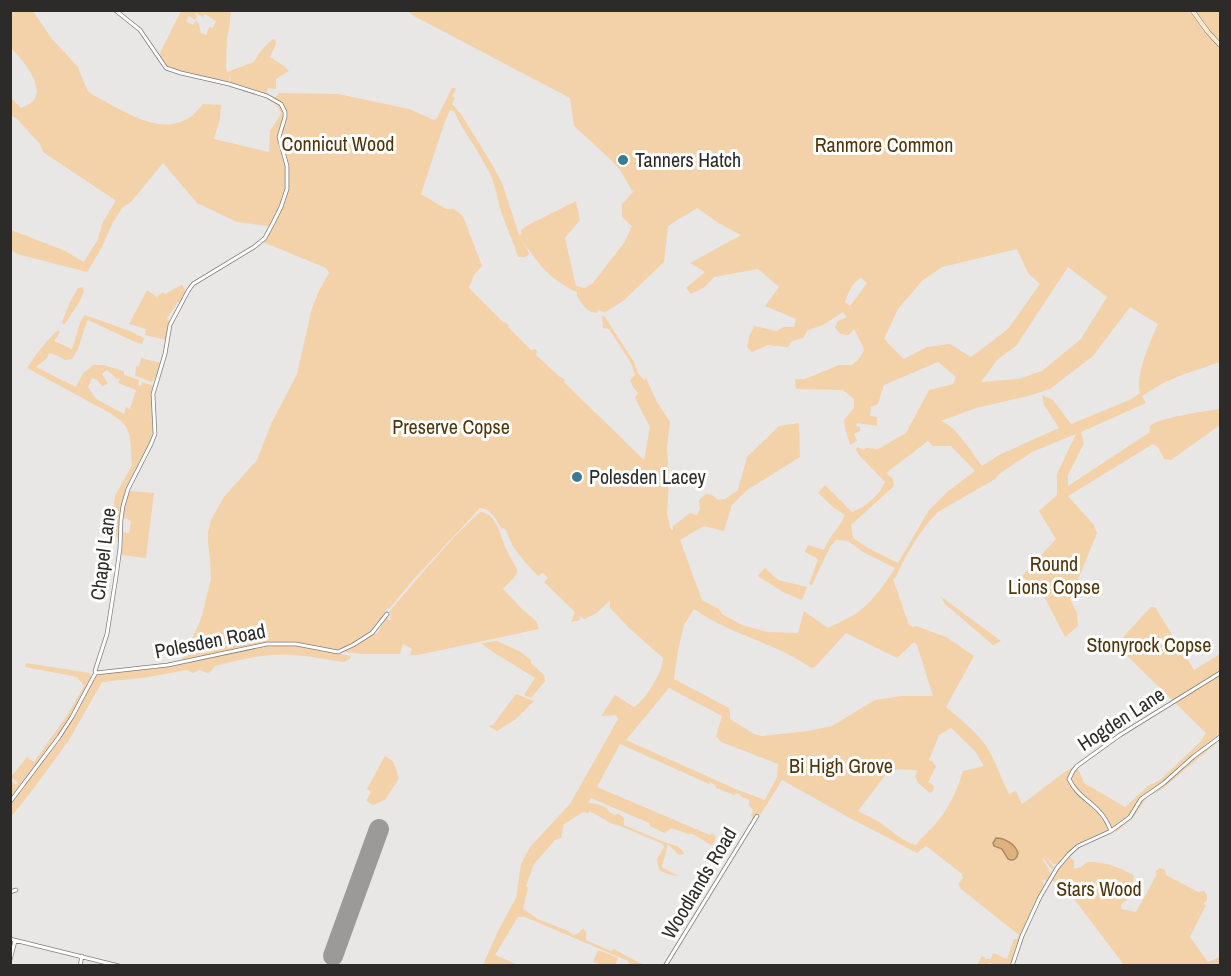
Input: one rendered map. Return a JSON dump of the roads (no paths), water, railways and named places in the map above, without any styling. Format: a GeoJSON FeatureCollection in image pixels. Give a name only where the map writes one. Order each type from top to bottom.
{"type":"FeatureCollection","features":[{"type":"Feature","properties":{"kind":"street","name":"Chapel Lane"},"geometry":{"type":"LineString","coordinates":[[10,802],[59,737],[96,673],[107,634],[120,548],[123,506],[128,489],[155,434],[153,394],[165,354],[170,325],[193,284],[243,255],[265,238],[281,207],[287,189],[287,166],[279,137],[285,117],[281,104],[274,99],[229,84],[166,68],[140,30],[115,10]]}},
{"type":"Feature","properties":{"kind":"street"},"geometry":{"type":"LineString","coordinates":[[1192,10],[1221,45]]}},
{"type":"Feature","properties":{"kind":"street","name":"Polesden Road"},"geometry":{"type":"LineString","coordinates":[[96,673],[168,665],[267,644],[296,644],[338,652],[372,633],[387,614]]}},
{"type":"Feature","properties":{"kind":"street","name":"Hogden Lane"},"geometry":{"type":"LineString","coordinates":[[1111,831],[1100,812],[1074,790],[1069,779],[1073,771],[1120,735],[1221,673]]}},
{"type":"Feature","properties":{"kind":"street"},"geometry":{"type":"LineString","coordinates":[[1012,966],[1022,936],[1040,897],[1057,868],[1078,846],[1111,831],[1130,817],[1140,800],[1221,737]]}},
{"type":"Feature","properties":{"kind":"street","name":"Woodlands Road"},"geometry":{"type":"LineString","coordinates":[[665,966],[758,816]]}},
{"type":"Feature","properties":{"kind":"street"},"geometry":{"type":"LineString","coordinates":[[10,892],[16,890]]}},
{"type":"Feature","properties":{"kind":"street"},"geometry":{"type":"LineString","coordinates":[[10,939],[119,966]]}},
{"type":"Feature","properties":{"kind":"street"},"geometry":{"type":"LineString","coordinates":[[10,960],[15,941]]}},
{"type":"Feature","properties":{"kind":"street"},"geometry":{"type":"LineString","coordinates":[[80,966],[82,956]]}},
{"type":"Feature","properties":{"kind":"place","name":"Tanners Hatch"},"geometry":{"type":"Point","coordinates":[623,160]}},
{"type":"Feature","properties":{"kind":"place","name":"Polesden Lacey"},"geometry":{"type":"Point","coordinates":[577,477]}},
{"type":"Feature","properties":{"kind":"park label","name":"Connicut Wood"},"geometry":{"type":"Point","coordinates":[338,144]}},
{"type":"Feature","properties":{"kind":"park label","name":"Ranmore Common"},"geometry":{"type":"Point","coordinates":[884,145]}},
{"type":"Feature","properties":{"kind":"park label","name":"Preserve Copse"},"geometry":{"type":"Point","coordinates":[451,427]}},
{"type":"Feature","properties":{"kind":"park label","name":"Round Lions Copse"},"geometry":{"type":"Point","coordinates":[1054,576]}},
{"type":"Feature","properties":{"kind":"park label","name":"Stonyrock Copse"},"geometry":{"type":"Point","coordinates":[1149,645]}},
{"type":"Feature","properties":{"kind":"park label","name":"Bi High Grove"},"geometry":{"type":"Point","coordinates":[841,766]}},
{"type":"Feature","properties":{"kind":"park label","name":"Stars Wood"},"geometry":{"type":"Point","coordinates":[1099,889]}}]}
